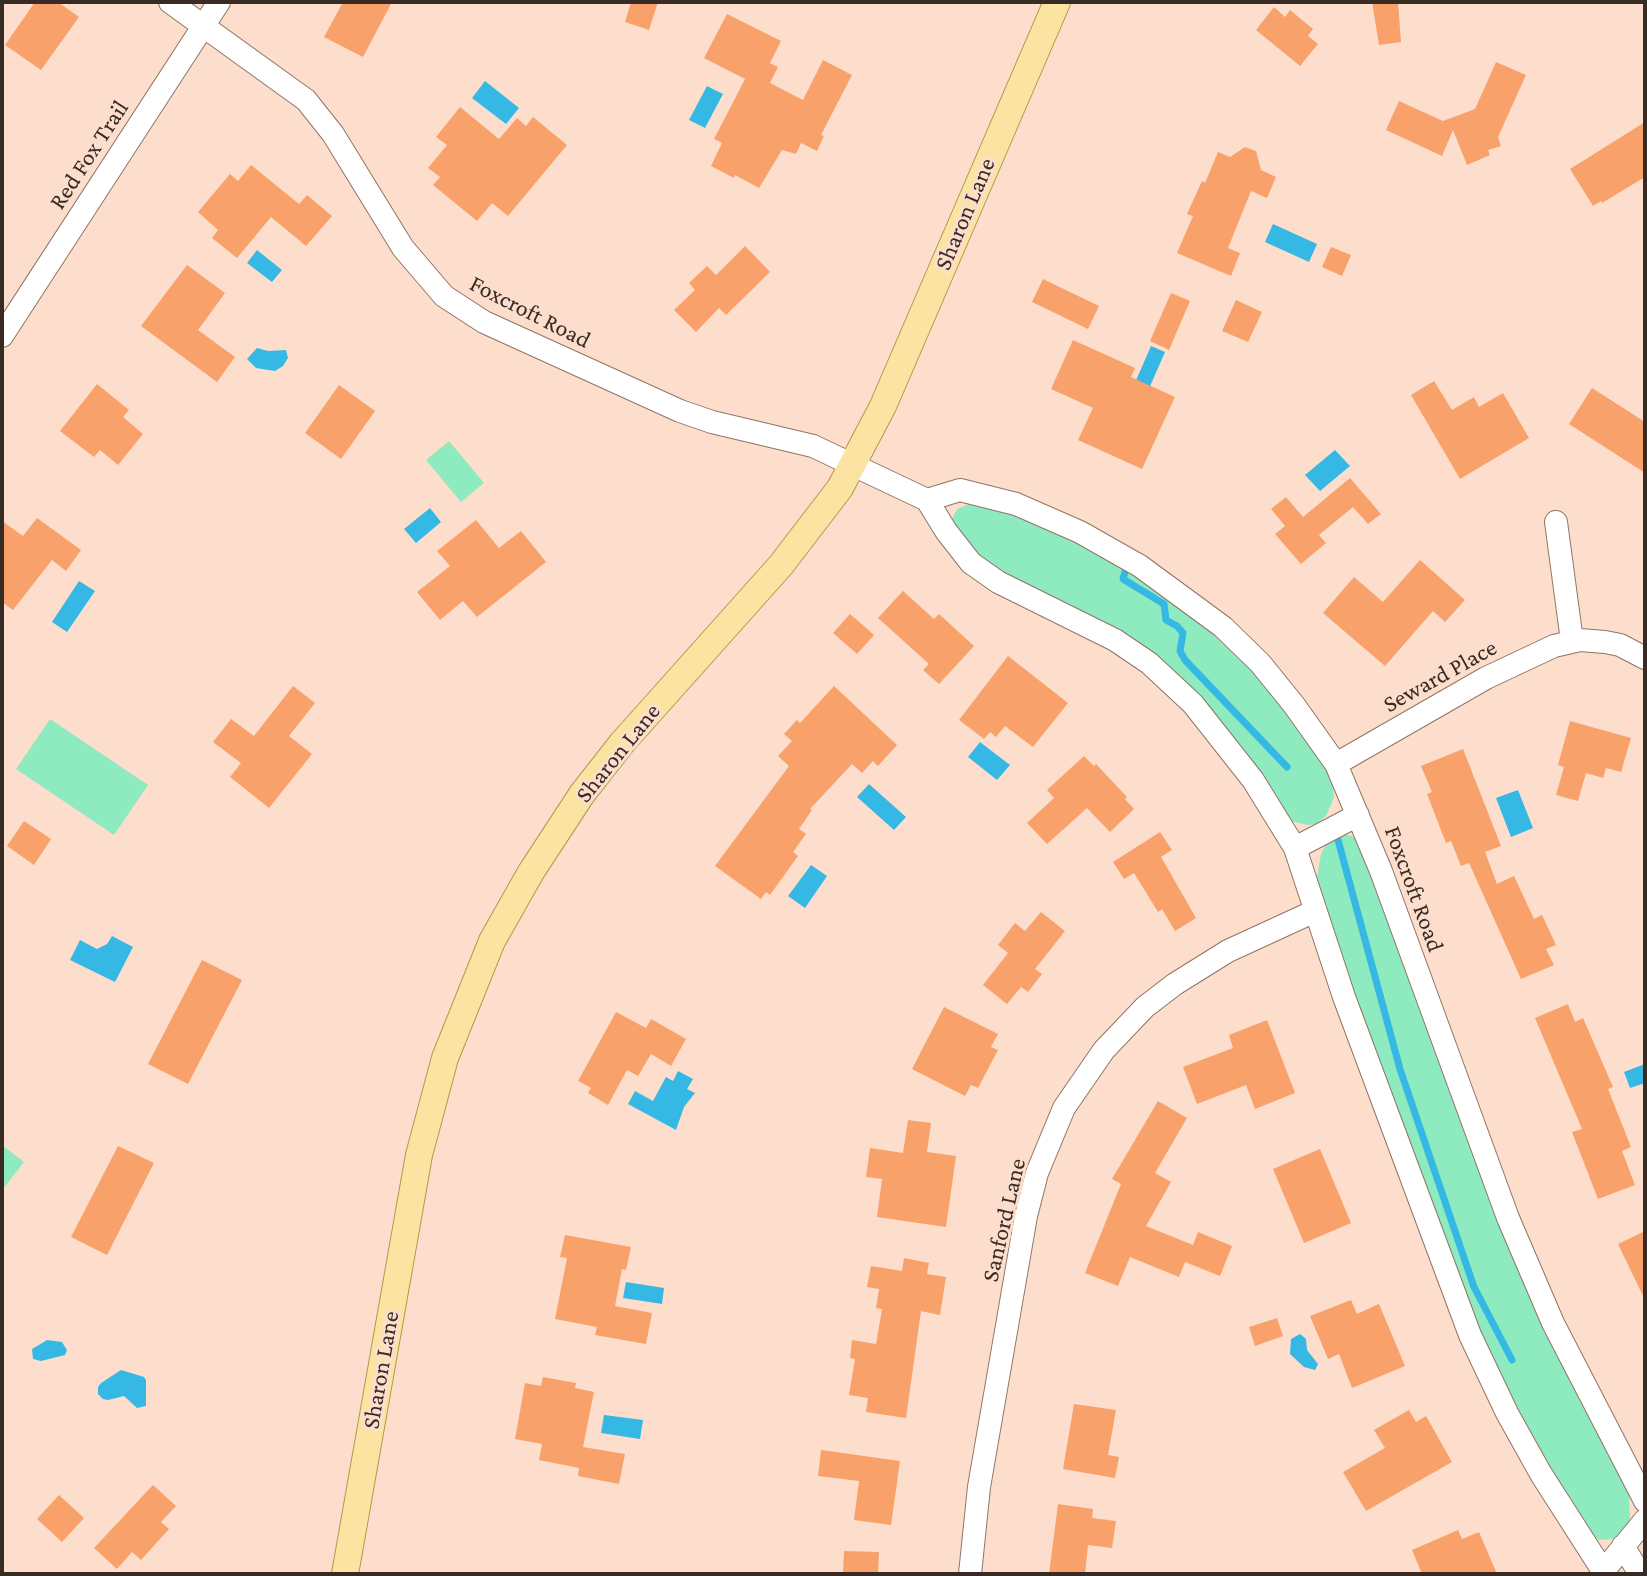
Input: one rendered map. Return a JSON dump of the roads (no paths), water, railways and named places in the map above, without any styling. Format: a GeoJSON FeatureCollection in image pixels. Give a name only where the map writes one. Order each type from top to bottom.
{"type":"FeatureCollection","features":[{"type":"Feature","properties":{"kind":"main road","name":"Sharon Lane"},"geometry":{"type":"LineString","coordinates":[[345,1574],[419,1155],[445,1058],[492,941],[531,872],[582,794],[622,743],[812,528],[854,465],[1057,2]]}},
{"type":"Feature","properties":{"kind":"street","name":"Foxcroft Road"},"geometry":{"type":"LineString","coordinates":[[170,2],[306,100],[333,134],[403,248],[444,296],[484,322],[680,411],[712,422],[813,446],[927,500],[960,490],[1016,504],[1080,532],[1140,566],[1223,627],[1260,663],[1336,764],[1358,815],[1508,1218],[1553,1323],[1645,1501]]}},
{"type":"Feature","properties":{"kind":"street","name":"Red Fox Trail"},"geometry":{"type":"LineString","coordinates":[[2,336],[219,2]]}},
{"type":"Feature","properties":{"kind":"street"},"geometry":{"type":"LineString","coordinates":[[927,500],[971,563],[991,578],[1115,640],[1149,663],[1193,704],[1253,780],[1295,848],[1315,911],[1470,1335],[1535,1463],[1602,1573],[1645,1520]]}},
{"type":"Feature","properties":{"kind":"street"},"geometry":{"type":"LineString","coordinates":[[1556,522],[1572,641]]}},
{"type":"Feature","properties":{"kind":"street","name":"Seward Place"},"geometry":{"type":"LineString","coordinates":[[1336,764],[1486,678],[1554,646],[1580,640],[1620,645],[1645,658]]}},
{"type":"Feature","properties":{"kind":"street"},"geometry":{"type":"LineString","coordinates":[[1295,848],[1358,815]]}},
{"type":"Feature","properties":{"kind":"street","name":"Sanford Lane"},"geometry":{"type":"LineString","coordinates":[[970,1574],[973,1530],[1026,1216],[1037,1173],[1064,1108],[1104,1050],[1154,1000],[1228,951],[1315,911]]}},
{"type":"Feature","properties":{"kind":"street"},"geometry":{"type":"LineString","coordinates":[[1623,1546],[1640,1574]]}},
{"type":"Feature","properties":{"kind":"water"},"geometry":{"type":"Polygon","coordinates":[[[485,81],[519,108],[506,124],[472,98],[485,81]]]}},
{"type":"Feature","properties":{"kind":"water"},"geometry":{"type":"Polygon","coordinates":[[[707,86],[723,94],[705,128],[689,120],[707,86]]]}},
{"type":"Feature","properties":{"kind":"water"},"geometry":{"type":"Polygon","coordinates":[[[1273,224],[1317,244],[1309,262],[1265,242],[1273,224]]]}},
{"type":"Feature","properties":{"kind":"water"},"geometry":{"type":"Polygon","coordinates":[[[257,250],[282,270],[272,282],[247,263],[257,250]]]}},
{"type":"Feature","properties":{"kind":"water"},"geometry":{"type":"Polygon","coordinates":[[[1151,346],[1165,352],[1148,391],[1134,385],[1151,346]]]}},
{"type":"Feature","properties":{"kind":"water"},"geometry":{"type":"Polygon","coordinates":[[[257,348],[286,350],[288,358],[275,371],[256,368],[247,359],[257,348]]]}},
{"type":"Feature","properties":{"kind":"water"},"geometry":{"type":"Polygon","coordinates":[[[1335,450],[1350,466],[1320,491],[1305,475],[1335,450]]]}},
{"type":"Feature","properties":{"kind":"water"},"geometry":{"type":"Polygon","coordinates":[[[430,508],[441,522],[416,543],[404,529],[430,508]]]}},
{"type":"Feature","properties":{"kind":"water"},"geometry":{"type":"Polygon","coordinates":[[[79,581],[95,591],[67,632],[52,622],[79,581]]]}},
{"type":"Feature","properties":{"kind":"water"},"geometry":{"type":"Polygon","coordinates":[[[980,742],[1010,765],[997,780],[968,757],[980,742]]]}},
{"type":"Feature","properties":{"kind":"water"},"geometry":{"type":"Polygon","coordinates":[[[869,784],[906,817],[894,830],[857,797],[869,784]]]}},
{"type":"Feature","properties":{"kind":"water"},"geometry":{"type":"Polygon","coordinates":[[[1518,790],[1533,828],[1511,837],[1496,798],[1518,790]]]}},
{"type":"Feature","properties":{"kind":"water"},"geometry":{"type":"Polygon","coordinates":[[[811,865],[827,876],[805,908],[788,896],[811,865]]]}},
{"type":"Feature","properties":{"kind":"water"},"geometry":{"type":"Polygon","coordinates":[[[112,936],[133,947],[115,982],[70,960],[80,940],[97,949],[107,944],[112,936]]]}},
{"type":"Feature","properties":{"kind":"water"},"geometry":{"type":"Polygon","coordinates":[[[1645,1064],[1645,1083],[1630,1088],[1624,1072],[1645,1064]]]}},
{"type":"Feature","properties":{"kind":"water"},"geometry":{"type":"Polygon","coordinates":[[[678,1071],[693,1079],[687,1089],[695,1093],[684,1107],[676,1130],[628,1104],[635,1091],[653,1101],[666,1077],[673,1081],[678,1071]]]}},
{"type":"Feature","properties":{"kind":"water"},"geometry":{"type":"Polygon","coordinates":[[[626,1282],[664,1288],[662,1304],[623,1298],[626,1282]]]}},
{"type":"Feature","properties":{"kind":"water"},"geometry":{"type":"Polygon","coordinates":[[[1300,1334],[1306,1339],[1307,1350],[1318,1364],[1315,1370],[1304,1367],[1290,1354],[1291,1339],[1300,1334]]]}},
{"type":"Feature","properties":{"kind":"water"},"geometry":{"type":"Polygon","coordinates":[[[47,1340],[62,1342],[67,1350],[65,1355],[41,1361],[33,1359],[32,1349],[47,1340]]]}},
{"type":"Feature","properties":{"kind":"water"},"geometry":{"type":"Polygon","coordinates":[[[121,1370],[144,1377],[146,1406],[137,1408],[124,1396],[108,1400],[98,1394],[101,1383],[121,1370]]]}},
{"type":"Feature","properties":{"kind":"water"},"geometry":{"type":"Polygon","coordinates":[[[604,1415],[643,1420],[640,1439],[601,1433],[604,1415]]]}},
{"type":"Feature","properties":{"kind":"waterway"},"geometry":{"type":"LineString","coordinates":[[1125,572],[1123,579],[1164,604],[1166,620],[1183,633],[1180,651],[1185,660],[1287,767]]}},
{"type":"Feature","properties":{"kind":"waterway"},"geometry":{"type":"LineString","coordinates":[[1338,840],[1400,1069],[1474,1287],[1512,1360]]}}]}
